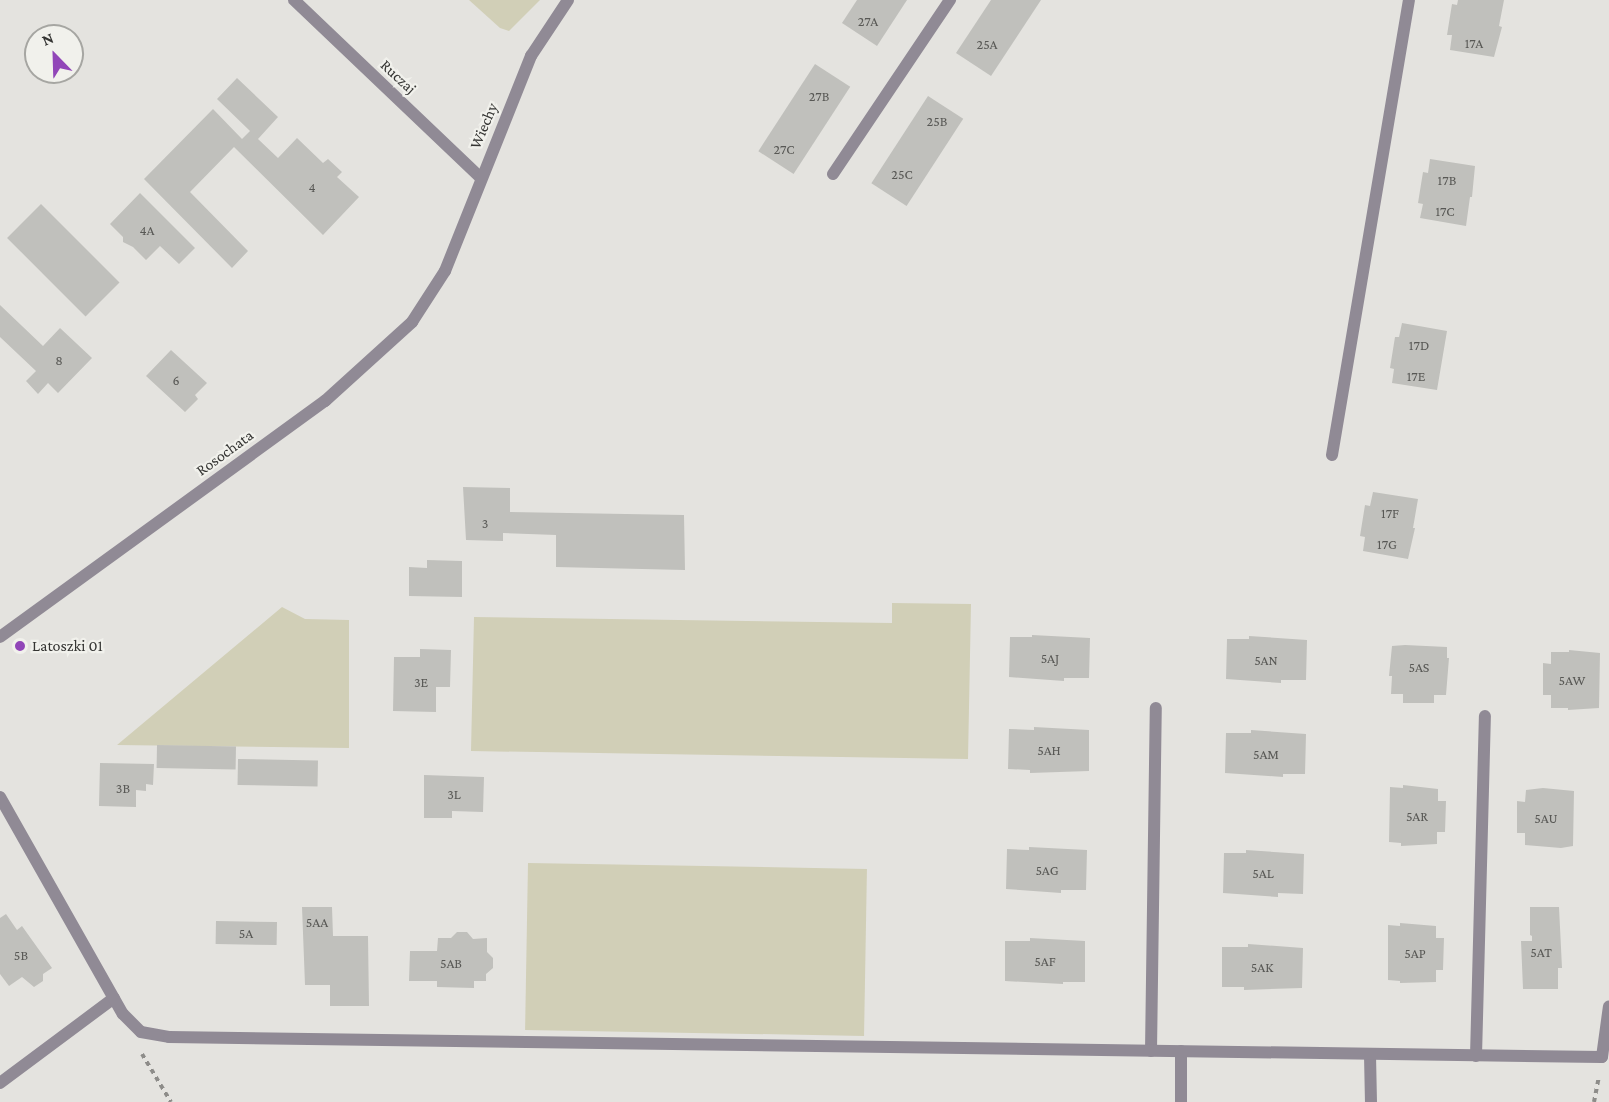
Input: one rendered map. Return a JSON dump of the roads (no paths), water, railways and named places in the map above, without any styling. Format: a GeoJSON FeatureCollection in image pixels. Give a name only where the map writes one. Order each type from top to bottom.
{"type":"FeatureCollection","features":[{"type":"Feature","properties":{"kind":"street","name":"Ruczaj"},"geometry":{"type":"LineString","coordinates":[[294,0],[480,177]]}},
{"type":"Feature","properties":{"kind":"street","name":"Wiechy"},"geometry":{"type":"LineString","coordinates":[[445,271],[480,177],[531,56],[568,0]]}},
{"type":"Feature","properties":{"kind":"street"},"geometry":{"type":"LineString","coordinates":[[833,174],[950,0]]}},
{"type":"Feature","properties":{"kind":"street"},"geometry":{"type":"LineString","coordinates":[[1332,455],[1409,0]]}},
{"type":"Feature","properties":{"kind":"street","name":"Rosochata"},"geometry":{"type":"LineString","coordinates":[[0,637],[325,401],[412,322],[445,271]]}},
{"type":"Feature","properties":{"kind":"street"},"geometry":{"type":"LineString","coordinates":[[1151,1051],[1156,708]]}},
{"type":"Feature","properties":{"kind":"street"},"geometry":{"type":"LineString","coordinates":[[1476,1056],[1485,716]]}},
{"type":"Feature","properties":{"kind":"street"},"geometry":{"type":"LineString","coordinates":[[0,797],[123,1014],[136,1028],[149,1035],[180,1038],[1602,1057],[1609,1006]]}},
{"type":"Feature","properties":{"kind":"street"},"geometry":{"type":"LineString","coordinates":[[0,1083],[114,998]]}},
{"type":"Feature","properties":{"kind":"street"},"geometry":{"type":"LineString","coordinates":[[1181,1051],[1181,1102]]}},
{"type":"Feature","properties":{"kind":"street"},"geometry":{"type":"LineString","coordinates":[[1370,1055],[1371,1102]]}},
{"type":"Feature","properties":{"kind":"place","name":"Latoszki 01"},"geometry":{"type":"Point","coordinates":[20,646]}}]}
